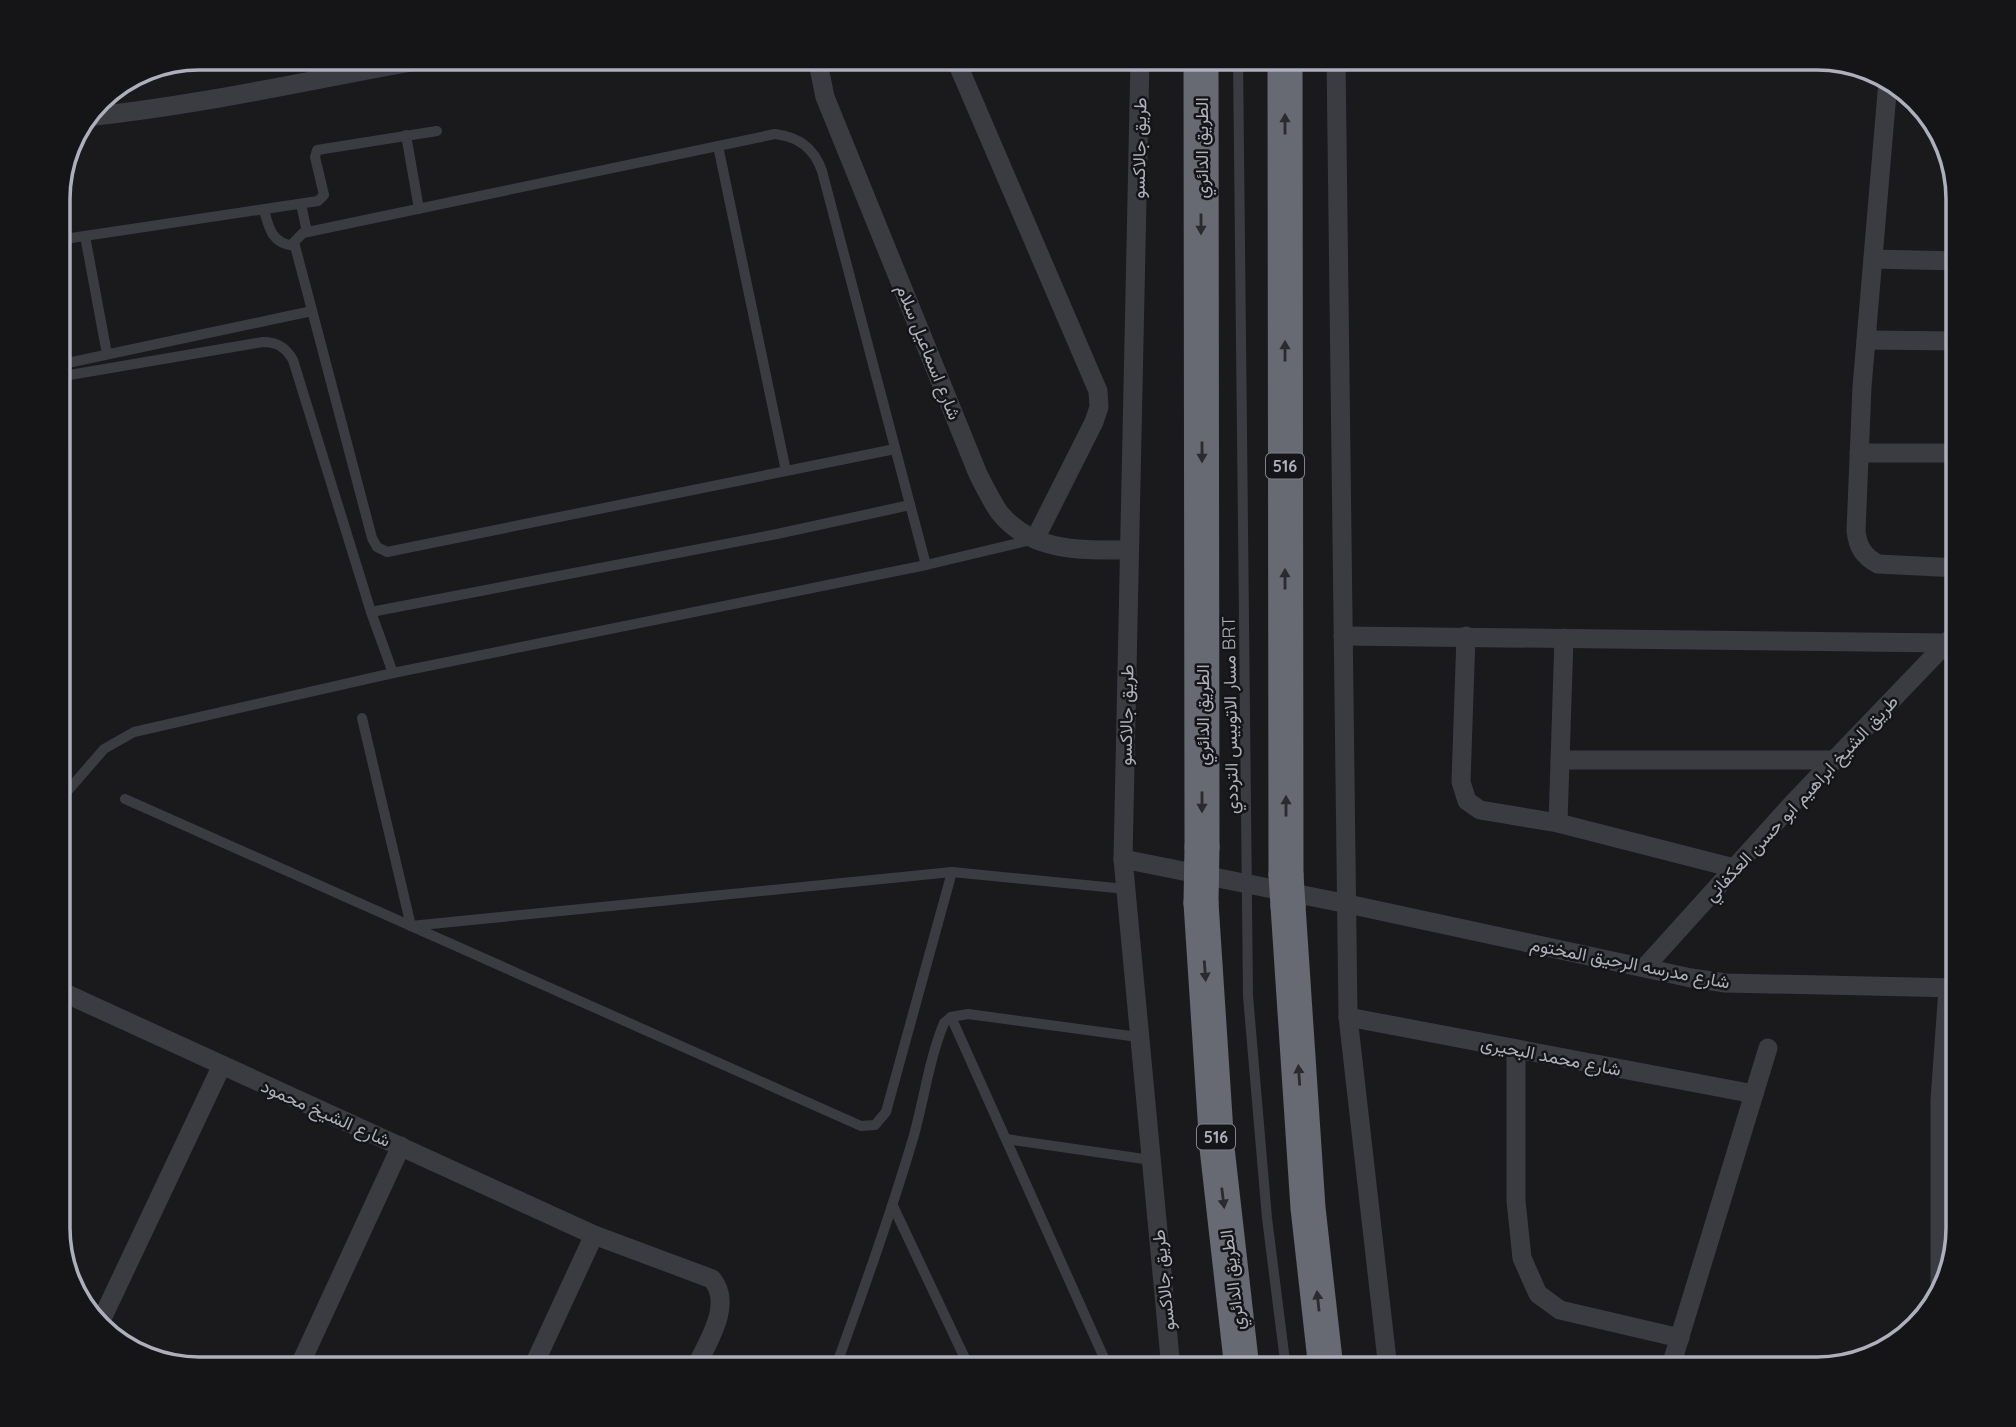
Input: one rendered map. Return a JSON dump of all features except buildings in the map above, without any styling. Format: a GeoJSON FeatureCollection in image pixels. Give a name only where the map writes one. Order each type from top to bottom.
{"type":"FeatureCollection","features":[{"type":"Feature","properties":{"kind":"highway","name":"الطريق الدائري"},"geometry":{"type":"LineString","coordinates":[[1201,70],[1201,903],[1217,1148],[1241,1357]]}},
{"type":"Feature","properties":{"kind":"highway","name":"516"},"geometry":{"type":"LineString","coordinates":[[1285,70],[1287,891],[1308,1208],[1325,1357]]}},
{"type":"Feature","properties":{"kind":"street"},"geometry":{"type":"LineString","coordinates":[[101,116],[220,98],[340,70]]}},
{"type":"Feature","properties":{"kind":"street","name":"شارع اسماعيل سلام"},"geometry":{"type":"LineString","coordinates":[[819,70],[825,97],[978,474],[1000,513],[1016,528],[1035,539],[1067,550],[1129,550]]}},
{"type":"Feature","properties":{"kind":"street"},"geometry":{"type":"LineString","coordinates":[[960,70],[1098,391],[1099,407],[1094,422],[1035,539]]}},
{"type":"Feature","properties":{"kind":"street","name":"طريق جالاكسو"},"geometry":{"type":"LineString","coordinates":[[1140,70],[1123,859],[1170,1357]]}},
{"type":"Feature","properties":{"kind":"street"},"geometry":{"type":"LineString","coordinates":[[1336,70],[1348,1017],[1386,1357]]}},
{"type":"Feature","properties":{"kind":"street"},"geometry":{"type":"LineString","coordinates":[[1887,91],[1866,340],[1856,531],[1861,551],[1878,564],[1946,567]]}},
{"type":"Feature","properties":{"kind":"street"},"geometry":{"type":"LineString","coordinates":[[1873,259],[1946,261]]}},
{"type":"Feature","properties":{"kind":"street"},"geometry":{"type":"LineString","coordinates":[[1866,340],[1946,341]]}},
{"type":"Feature","properties":{"kind":"street"},"geometry":{"type":"LineString","coordinates":[[1859,453],[1946,453]]}},
{"type":"Feature","properties":{"kind":"street"},"geometry":{"type":"LineString","coordinates":[[1343,636],[1946,637]]}},
{"type":"Feature","properties":{"kind":"street"},"geometry":{"type":"LineString","coordinates":[[1465,636],[1461,782],[1467,801],[1479,810],[1558,823],[1734,868]]}},
{"type":"Feature","properties":{"kind":"street"},"geometry":{"type":"LineString","coordinates":[[1558,823],[1564,638]]}},
{"type":"Feature","properties":{"kind":"street","name":"طريق الشيخ ابراهيم ابو حسن العكفاني"},"geometry":{"type":"LineString","coordinates":[[1645,967],[1734,868],[1946,643]]}},
{"type":"Feature","properties":{"kind":"street"},"geometry":{"type":"LineString","coordinates":[[1560,760],[1835,760]]}},
{"type":"Feature","properties":{"kind":"street","name":"شارع مدرسه الرحيق المختوم"},"geometry":{"type":"LineString","coordinates":[[1123,859],[1691,978],[1726,983],[1946,988]]}},
{"type":"Feature","properties":{"kind":"street","name":"شارع الشيخ محمود"},"geometry":{"type":"LineString","coordinates":[[70,995],[594,1235],[705,1276],[716,1284],[720,1311],[700,1357]]}},
{"type":"Feature","properties":{"kind":"street","name":"شارع محمد البحيرى"},"geometry":{"type":"LineString","coordinates":[[1348,1017],[1754,1094]]}},
{"type":"Feature","properties":{"kind":"street"},"geometry":{"type":"LineString","coordinates":[[1674,1357],[1768,1048]]}},
{"type":"Feature","properties":{"kind":"street"},"geometry":{"type":"LineString","coordinates":[[1946,1048],[1940,1100],[1946,1202]]}},
{"type":"Feature","properties":{"kind":"street"},"geometry":{"type":"LineString","coordinates":[[1516,1049],[1516,1201],[1522,1258],[1538,1294],[1560,1310],[1680,1338]]}},
{"type":"Feature","properties":{"kind":"street"},"geometry":{"type":"LineString","coordinates":[[104,1315],[222,1065]]}},
{"type":"Feature","properties":{"kind":"street"},"geometry":{"type":"LineString","coordinates":[[304,1357],[401,1146]]}},
{"type":"Feature","properties":{"kind":"street"},"geometry":{"type":"LineString","coordinates":[[538,1357],[594,1235]]}},
{"type":"Feature","properties":{"kind":"lane","name":"مسار الاتوبيس الترددي BRT"},"geometry":{"type":"LineString","coordinates":[[1238,70],[1248,996],[1266,1219],[1284,1357]]}},
{"type":"Feature","properties":{"kind":"lane"},"geometry":{"type":"LineString","coordinates":[[70,238],[318,201],[324,195],[315,157],[317,150],[437,131]]}},
{"type":"Feature","properties":{"kind":"lane"},"geometry":{"type":"LineString","coordinates":[[895,449],[387,552],[377,547],[372,538],[295,246],[296,237],[306,232],[775,134],[786,135],[806,145],[819,161],[926,565]]}},
{"type":"Feature","properties":{"kind":"lane"},"geometry":{"type":"LineString","coordinates":[[406,135],[419,209]]}},
{"type":"Feature","properties":{"kind":"lane"},"geometry":{"type":"LineString","coordinates":[[718,146],[786,471]]}},
{"type":"Feature","properties":{"kind":"lane"},"geometry":{"type":"LineString","coordinates":[[301,204],[306,232]]}},
{"type":"Feature","properties":{"kind":"lane"},"geometry":{"type":"LineString","coordinates":[[264,210],[269,229],[276,239],[295,246]]}},
{"type":"Feature","properties":{"kind":"lane"},"geometry":{"type":"LineString","coordinates":[[85,236],[107,355]]}},
{"type":"Feature","properties":{"kind":"lane"},"geometry":{"type":"LineString","coordinates":[[70,363],[312,311]]}},
{"type":"Feature","properties":{"kind":"lane"},"geometry":{"type":"LineString","coordinates":[[70,375],[263,342],[283,347],[293,360],[370,612],[393,673]]}},
{"type":"Feature","properties":{"kind":"lane"},"geometry":{"type":"LineString","coordinates":[[370,612],[777,534],[910,505]]}},
{"type":"Feature","properties":{"kind":"lane"},"geometry":{"type":"LineString","coordinates":[[70,788],[104,749],[134,732],[393,673],[926,565],[1035,539]]}},
{"type":"Feature","properties":{"kind":"lane"},"geometry":{"type":"LineString","coordinates":[[362,718],[411,926]]}},
{"type":"Feature","properties":{"kind":"lane"},"geometry":{"type":"LineString","coordinates":[[125,799],[861,1126],[875,1125],[886,1112],[952,872]]}},
{"type":"Feature","properties":{"kind":"lane"},"geometry":{"type":"LineString","coordinates":[[411,926],[952,872],[1126,889]]}},
{"type":"Feature","properties":{"kind":"lane"},"geometry":{"type":"LineString","coordinates":[[839,1357],[893,1206],[915,1131],[930,1065],[944,1023],[951,1017],[968,1014],[1139,1037]]}},
{"type":"Feature","properties":{"kind":"lane"},"geometry":{"type":"LineString","coordinates":[[951,1017],[1104,1357]]}},
{"type":"Feature","properties":{"kind":"lane"},"geometry":{"type":"LineString","coordinates":[[1006,1139],[1151,1160]]}},
{"type":"Feature","properties":{"kind":"lane"},"geometry":{"type":"LineString","coordinates":[[893,1206],[964,1357]]}}]}
